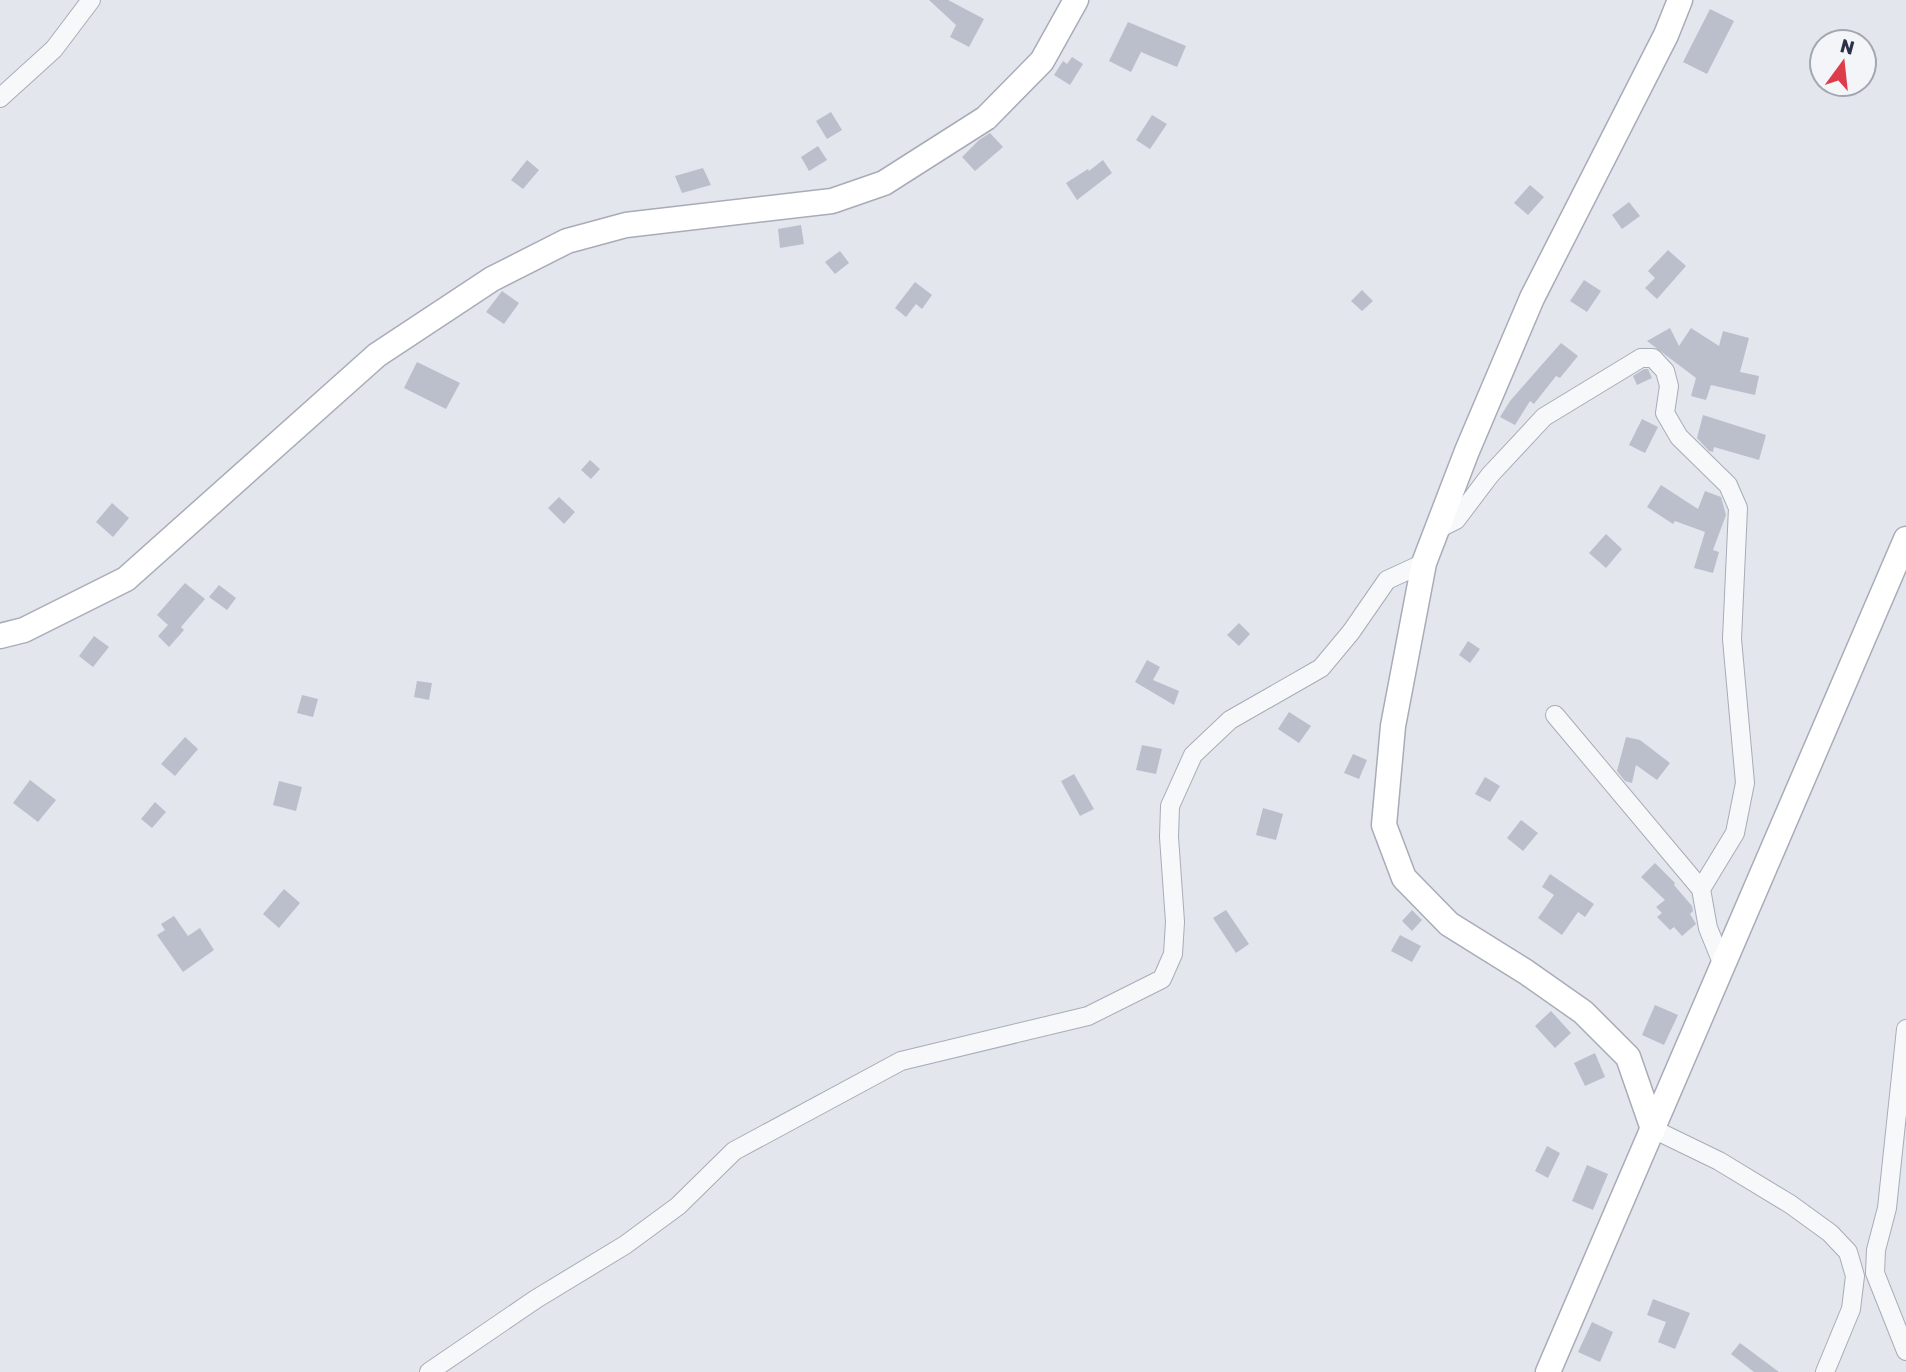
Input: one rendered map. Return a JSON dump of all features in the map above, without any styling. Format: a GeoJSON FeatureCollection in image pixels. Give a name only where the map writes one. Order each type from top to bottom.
{"type":"FeatureCollection","features":[{"type":"Feature","properties":{"kind":"street"},"geometry":{"type":"LineString","coordinates":[[0,98],[54,49],[92,0]]}},
{"type":"Feature","properties":{"kind":"street"},"geometry":{"type":"LineString","coordinates":[[0,636],[24,630],[126,579],[377,355],[492,279],[567,241],[626,225],[832,201],[884,183],[986,118],[1042,61],[1076,0]]}},
{"type":"Feature","properties":{"kind":"street"},"geometry":{"type":"LineString","coordinates":[[1680,0],[1666,36],[1532,298],[1424,563],[1393,726],[1384,825],[1405,878],[1449,924],[1526,972],[1583,1012],[1628,1057],[1653,1129],[1720,1161],[1790,1204],[1830,1233],[1848,1252],[1855,1276],[1851,1309],[1825,1372]]}},
{"type":"Feature","properties":{"kind":"street"},"geometry":{"type":"LineString","coordinates":[[1436,530],[1456,520],[1490,474],[1544,417],[1641,358],[1653,358],[1665,371],[1669,386],[1665,413],[1679,437],[1728,485],[1738,508],[1732,639],[1745,783],[1735,833],[1701,889]]}},
{"type":"Feature","properties":{"kind":"street"},"geometry":{"type":"LineString","coordinates":[[1548,1372],[1906,539]]}},
{"type":"Feature","properties":{"kind":"street"},"geometry":{"type":"LineString","coordinates":[[429,1372],[536,1299],[625,1245],[678,1206],[734,1151],[901,1061],[1088,1016],[1162,979],[1172,954],[1175,922],[1169,837],[1170,806],[1193,755],[1230,720],[1321,668],[1351,632],[1387,580],[1424,563]]}},
{"type":"Feature","properties":{"kind":"street"},"geometry":{"type":"LineString","coordinates":[[1555,715],[1701,889],[1707,928],[1723,965]]}},
{"type":"Feature","properties":{"kind":"street"},"geometry":{"type":"LineString","coordinates":[[1906,1029],[1887,1208],[1876,1250],[1875,1273],[1906,1350]]}},
{"type":"Feature","properties":{"kind":"street"},"geometry":{"type":"LineString","coordinates":[[1855,1276],[1875,1273]]}},
{"type":"Feature","properties":{"kind":"building"},"geometry":{"type":"Polygon","coordinates":[[[929,0],[948,0],[984,19],[969,47],[950,37],[956,25],[929,0]]]}},
{"type":"Feature","properties":{"kind":"building"},"geometry":{"type":"Polygon","coordinates":[[[1710,9],[1734,21],[1707,74],[1683,62],[1710,9]]]}},
{"type":"Feature","properties":{"kind":"building"},"geometry":{"type":"Polygon","coordinates":[[[1128,22],[1186,46],[1177,67],[1141,52],[1131,72],[1109,61],[1128,22]]]}},
{"type":"Feature","properties":{"kind":"building"},"geometry":{"type":"Polygon","coordinates":[[[1072,57],[1083,64],[1070,85],[1054,75],[1063,61],[1067,64],[1072,57]]]}},
{"type":"Feature","properties":{"kind":"building"},"geometry":{"type":"Polygon","coordinates":[[[831,112],[842,130],[827,139],[816,121],[831,112]]]}},
{"type":"Feature","properties":{"kind":"building"},"geometry":{"type":"Polygon","coordinates":[[[1152,115],[1167,124],[1150,149],[1136,140],[1152,115]]]}},
{"type":"Feature","properties":{"kind":"building"},"geometry":{"type":"Polygon","coordinates":[[[990,133],[1003,147],[975,171],[962,157],[990,133]]]}},
{"type":"Feature","properties":{"kind":"building"},"geometry":{"type":"Polygon","coordinates":[[[818,146],[827,160],[809,171],[801,157],[818,146]]]}},
{"type":"Feature","properties":{"kind":"building"},"geometry":{"type":"Polygon","coordinates":[[[527,160],[539,170],[523,189],[511,180],[527,160]]]}},
{"type":"Feature","properties":{"kind":"building"},"geometry":{"type":"Polygon","coordinates":[[[1103,160],[1112,173],[1077,200],[1066,183],[1103,160]]]}},
{"type":"Feature","properties":{"kind":"building"},"geometry":{"type":"Polygon","coordinates":[[[703,168],[711,185],[682,193],[675,176],[703,168]]]}},
{"type":"Feature","properties":{"kind":"building"},"geometry":{"type":"Polygon","coordinates":[[[1530,185],[1544,197],[1528,215],[1514,203],[1530,185]]]}},
{"type":"Feature","properties":{"kind":"building"},"geometry":{"type":"Polygon","coordinates":[[[1629,202],[1640,216],[1622,229],[1612,215],[1629,202]]]}},
{"type":"Feature","properties":{"kind":"building"},"geometry":{"type":"Polygon","coordinates":[[[801,225],[804,244],[780,248],[778,229],[801,225]]]}},
{"type":"Feature","properties":{"kind":"building"},"geometry":{"type":"Polygon","coordinates":[[[1668,250],[1686,266],[1657,299],[1645,288],[1655,278],[1648,271],[1668,250]]]}},
{"type":"Feature","properties":{"kind":"building"},"geometry":{"type":"Polygon","coordinates":[[[840,251],[849,263],[835,274],[825,262],[840,251]]]}},
{"type":"Feature","properties":{"kind":"building"},"geometry":{"type":"Polygon","coordinates":[[[1584,280],[1601,291],[1587,312],[1570,301],[1584,280]]]}},
{"type":"Feature","properties":{"kind":"building"},"geometry":{"type":"Polygon","coordinates":[[[915,282],[932,295],[922,309],[916,304],[906,317],[895,308],[915,282]]]}},
{"type":"Feature","properties":{"kind":"building"},"geometry":{"type":"Polygon","coordinates":[[[1362,290],[1373,301],[1362,311],[1351,301],[1362,290]]]}},
{"type":"Feature","properties":{"kind":"building"},"geometry":{"type":"Polygon","coordinates":[[[502,291],[519,303],[504,324],[486,312],[502,291]]]}},
{"type":"Feature","properties":{"kind":"building"},"geometry":{"type":"Polygon","coordinates":[[[1670,328],[1679,346],[1691,328],[1719,346],[1723,331],[1749,338],[1740,372],[1759,376],[1755,395],[1711,385],[1706,400],[1691,396],[1696,378],[1647,341],[1670,328]]]}},
{"type":"Feature","properties":{"kind":"building"},"geometry":{"type":"Polygon","coordinates":[[[1561,343],[1578,356],[1560,378],[1556,376],[1534,404],[1530,401],[1515,425],[1500,417],[1510,401],[1561,343]]]}},
{"type":"Feature","properties":{"kind":"building"},"geometry":{"type":"Polygon","coordinates":[[[417,362],[460,383],[446,409],[404,388],[417,362]]]}},
{"type":"Feature","properties":{"kind":"building"},"geometry":{"type":"Polygon","coordinates":[[[1648,369],[1652,378],[1637,385],[1633,376],[1648,369]]]}},
{"type":"Feature","properties":{"kind":"building"},"geometry":{"type":"Polygon","coordinates":[[[1703,415],[1766,435],[1759,460],[1714,447],[1713,452],[1709,451],[1697,438],[1703,415]]]}},
{"type":"Feature","properties":{"kind":"building"},"geometry":{"type":"Polygon","coordinates":[[[1642,419],[1658,427],[1645,453],[1629,445],[1642,419]]]}},
{"type":"Feature","properties":{"kind":"building"},"geometry":{"type":"Polygon","coordinates":[[[590,460],[600,469],[591,479],[581,470],[590,460]]]}},
{"type":"Feature","properties":{"kind":"building"},"geometry":{"type":"Polygon","coordinates":[[[1661,485],[1698,509],[1705,491],[1721,497],[1726,515],[1713,550],[1719,552],[1713,573],[1694,568],[1705,532],[1675,521],[1673,524],[1647,507],[1661,485]]]}},
{"type":"Feature","properties":{"kind":"building"},"geometry":{"type":"Polygon","coordinates":[[[559,497],[575,512],[564,524],[548,508],[559,497]]]}},
{"type":"Feature","properties":{"kind":"building"},"geometry":{"type":"Polygon","coordinates":[[[112,503],[129,518],[113,537],[96,522],[112,503]]]}},
{"type":"Feature","properties":{"kind":"building"},"geometry":{"type":"Polygon","coordinates":[[[1606,534],[1622,549],[1606,568],[1589,553],[1606,534]]]}},
{"type":"Feature","properties":{"kind":"building"},"geometry":{"type":"Polygon","coordinates":[[[185,583],[205,599],[181,627],[184,630],[169,647],[158,636],[168,625],[157,615],[185,583]]]}},
{"type":"Feature","properties":{"kind":"building"},"geometry":{"type":"Polygon","coordinates":[[[219,585],[236,598],[227,610],[209,597],[219,585]]]}},
{"type":"Feature","properties":{"kind":"building"},"geometry":{"type":"Polygon","coordinates":[[[1239,623],[1250,634],[1239,646],[1227,635],[1239,623]]]}},
{"type":"Feature","properties":{"kind":"building"},"geometry":{"type":"Polygon","coordinates":[[[94,636],[109,647],[93,667],[79,656],[94,636]]]}},
{"type":"Feature","properties":{"kind":"building"},"geometry":{"type":"Polygon","coordinates":[[[1468,641],[1480,649],[1470,663],[1459,655],[1468,641]]]}},
{"type":"Feature","properties":{"kind":"building"},"geometry":{"type":"Polygon","coordinates":[[[1147,660],[1160,667],[1153,680],[1179,691],[1174,705],[1135,682],[1147,660]]]}},
{"type":"Feature","properties":{"kind":"building"},"geometry":{"type":"Polygon","coordinates":[[[417,681],[432,683],[429,700],[414,697],[417,681]]]}},
{"type":"Feature","properties":{"kind":"building"},"geometry":{"type":"Polygon","coordinates":[[[302,695],[318,699],[313,717],[297,713],[302,695]]]}},
{"type":"Feature","properties":{"kind":"building"},"geometry":{"type":"Polygon","coordinates":[[[1289,712],[1311,726],[1299,743],[1278,729],[1289,712]]]}},
{"type":"Feature","properties":{"kind":"building"},"geometry":{"type":"Polygon","coordinates":[[[185,737],[198,749],[175,776],[161,764],[185,737]]]}},
{"type":"Feature","properties":{"kind":"building"},"geometry":{"type":"Polygon","coordinates":[[[1626,737],[1640,740],[1670,763],[1657,780],[1636,765],[1632,783],[1625,781],[1617,771],[1626,737]]]}},
{"type":"Feature","properties":{"kind":"building"},"geometry":{"type":"Polygon","coordinates":[[[1142,745],[1162,749],[1156,774],[1136,770],[1142,745]]]}},
{"type":"Feature","properties":{"kind":"building"},"geometry":{"type":"Polygon","coordinates":[[[1353,754],[1367,760],[1359,779],[1344,773],[1353,754]]]}},
{"type":"Feature","properties":{"kind":"building"},"geometry":{"type":"Polygon","coordinates":[[[1074,774],[1094,809],[1080,816],[1061,781],[1074,774]]]}},
{"type":"Feature","properties":{"kind":"building"},"geometry":{"type":"Polygon","coordinates":[[[1485,777],[1500,786],[1490,802],[1475,794],[1485,777]]]}},
{"type":"Feature","properties":{"kind":"building"},"geometry":{"type":"Polygon","coordinates":[[[30,780],[56,800],[38,822],[13,803],[30,780]]]}},
{"type":"Feature","properties":{"kind":"building"},"geometry":{"type":"Polygon","coordinates":[[[279,781],[302,787],[296,811],[273,805],[279,781]]]}},
{"type":"Feature","properties":{"kind":"building"},"geometry":{"type":"Polygon","coordinates":[[[155,802],[166,812],[152,828],[141,819],[155,802]]]}},
{"type":"Feature","properties":{"kind":"building"},"geometry":{"type":"Polygon","coordinates":[[[1263,808],[1283,814],[1276,840],[1256,835],[1263,808]]]}},
{"type":"Feature","properties":{"kind":"building"},"geometry":{"type":"Polygon","coordinates":[[[1521,820],[1538,833],[1523,851],[1507,838],[1521,820]]]}},
{"type":"Feature","properties":{"kind":"building"},"geometry":{"type":"Polygon","coordinates":[[[1655,863],[1675,883],[1692,906],[1693,911],[1690,914],[1696,924],[1682,936],[1674,927],[1670,930],[1657,917],[1662,913],[1656,907],[1665,900],[1641,877],[1655,863]]]}},
{"type":"Feature","properties":{"kind":"building"},"geometry":{"type":"Polygon","coordinates":[[[1550,874],[1594,904],[1585,917],[1578,912],[1562,935],[1538,918],[1554,895],[1542,887],[1550,874]]]}},
{"type":"Feature","properties":{"kind":"building"},"geometry":{"type":"Polygon","coordinates":[[[284,889],[300,903],[279,928],[263,914],[284,889]]]}},
{"type":"Feature","properties":{"kind":"building"},"geometry":{"type":"Polygon","coordinates":[[[1226,910],[1249,944],[1236,953],[1213,918],[1226,910]]]}},
{"type":"Feature","properties":{"kind":"building"},"geometry":{"type":"Polygon","coordinates":[[[1412,910],[1422,920],[1412,931],[1402,921],[1412,910]]]}},
{"type":"Feature","properties":{"kind":"building"},"geometry":{"type":"Polygon","coordinates":[[[174,916],[188,936],[200,928],[214,950],[183,972],[157,935],[165,930],[161,924],[174,916]]]}},
{"type":"Feature","properties":{"kind":"building"},"geometry":{"type":"Polygon","coordinates":[[[1400,935],[1421,946],[1412,962],[1391,951],[1400,935]]]}},
{"type":"Feature","properties":{"kind":"building"},"geometry":{"type":"Polygon","coordinates":[[[1655,1005],[1678,1015],[1664,1045],[1642,1035],[1655,1005]]]}},
{"type":"Feature","properties":{"kind":"building"},"geometry":{"type":"Polygon","coordinates":[[[1551,1011],[1571,1033],[1555,1048],[1535,1026],[1551,1011]]]}},
{"type":"Feature","properties":{"kind":"building"},"geometry":{"type":"Polygon","coordinates":[[[1595,1053],[1605,1077],[1585,1086],[1574,1063],[1595,1053]]]}},
{"type":"Feature","properties":{"kind":"building"},"geometry":{"type":"Polygon","coordinates":[[[1547,1146],[1560,1153],[1548,1178],[1535,1171],[1547,1146]]]}},
{"type":"Feature","properties":{"kind":"building"},"geometry":{"type":"Polygon","coordinates":[[[1587,1165],[1608,1174],[1593,1210],[1572,1201],[1587,1165]]]}},
{"type":"Feature","properties":{"kind":"building"},"geometry":{"type":"Polygon","coordinates":[[[1653,1299],[1690,1313],[1675,1349],[1658,1342],[1666,1322],[1647,1315],[1653,1299]]]}},
{"type":"Feature","properties":{"kind":"building"},"geometry":{"type":"Polygon","coordinates":[[[1592,1322],[1613,1332],[1600,1362],[1578,1352],[1592,1322]]]}},
{"type":"Feature","properties":{"kind":"building"},"geometry":{"type":"Polygon","coordinates":[[[1740,1343],[1779,1372],[1754,1372],[1731,1354],[1740,1343]]]}}]}
